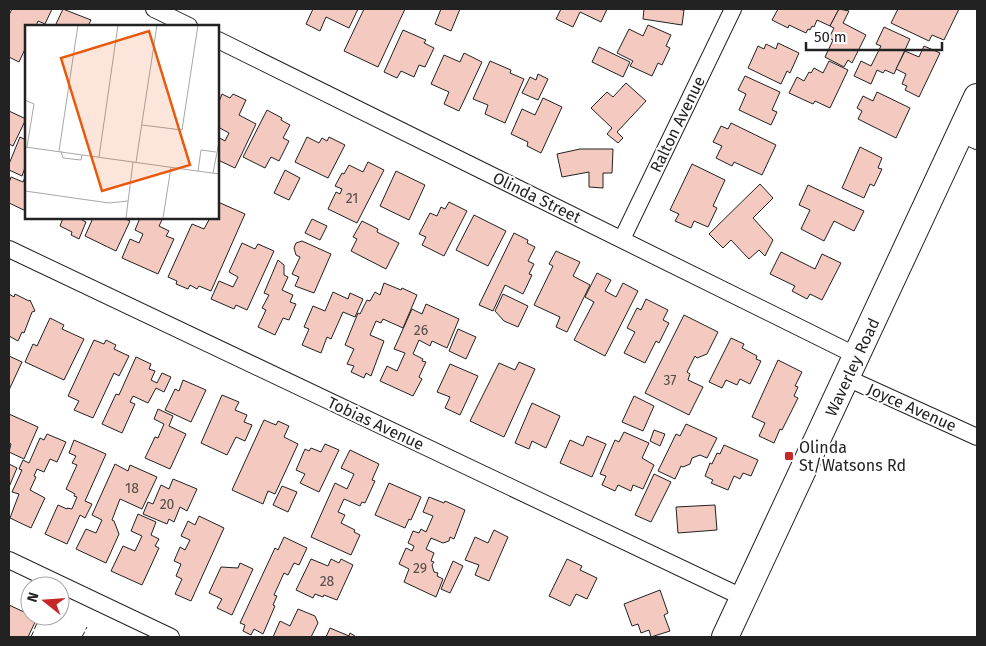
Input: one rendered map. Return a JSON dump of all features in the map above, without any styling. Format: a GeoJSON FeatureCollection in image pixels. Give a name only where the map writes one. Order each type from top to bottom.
{"type":"FeatureCollection","features":[{"type":"Feature","properties":{"kind":"main road","name":"Waverley Road"},"geometry":{"type":"LineString","coordinates":[[725,637],[852,367],[969,135],[977,97]]}},
{"type":"Feature","properties":{"kind":"street"},"geometry":{"type":"LineString","coordinates":[[154,9],[187,25]]}},
{"type":"Feature","properties":{"kind":"street","name":"Ralton Avenue"},"geometry":{"type":"LineString","coordinates":[[622,239],[733,9]]}},
{"type":"Feature","properties":{"kind":"street","name":"Olinda Street"},"geometry":{"type":"LineString","coordinates":[[219,40],[622,239],[852,367]]}},
{"type":"Feature","properties":{"kind":"street","name":"Tobias Avenue"},"geometry":{"type":"LineString","coordinates":[[9,249],[744,598]]}},
{"type":"Feature","properties":{"kind":"street","name":"Joyce Avenue"},"geometry":{"type":"LineString","coordinates":[[852,367],[977,437]]}},
{"type":"Feature","properties":{"kind":"street"},"geometry":{"type":"LineString","coordinates":[[9,560],[171,637]]}},
{"type":"Feature","properties":{"kind":"building"},"geometry":{"type":"Polygon","coordinates":[[[12,9],[52,9],[45,24],[38,21],[36,25],[25,25],[25,49],[19,62],[9,57],[9,15],[12,9]]]}},
{"type":"Feature","properties":{"kind":"building"},"geometry":{"type":"Polygon","coordinates":[[[63,9],[91,20],[88,25],[56,24],[63,9]]]}},
{"type":"Feature","properties":{"kind":"building"},"geometry":{"type":"Polygon","coordinates":[[[313,9],[358,9],[349,28],[326,17],[320,31],[306,24],[313,9]]]}},
{"type":"Feature","properties":{"kind":"building"},"geometry":{"type":"Polygon","coordinates":[[[364,9],[405,9],[378,67],[344,51],[364,9]]]}},
{"type":"Feature","properties":{"kind":"building"},"geometry":{"type":"Polygon","coordinates":[[[441,9],[460,9],[451,31],[435,24],[441,9]]]}},
{"type":"Feature","properties":{"kind":"building"},"geometry":{"type":"Polygon","coordinates":[[[561,9],[607,9],[601,22],[580,12],[573,27],[556,19],[561,9]]]}},
{"type":"Feature","properties":{"kind":"building"},"geometry":{"type":"Polygon","coordinates":[[[644,9],[684,10],[682,25],[643,19],[644,9]]]}},
{"type":"Feature","properties":{"kind":"building"},"geometry":{"type":"Polygon","coordinates":[[[778,9],[839,9],[830,26],[817,20],[814,27],[812,26],[810,30],[808,29],[806,33],[789,25],[788,28],[772,20],[778,9]]]}},
{"type":"Feature","properties":{"kind":"building"},"geometry":{"type":"Polygon","coordinates":[[[839,9],[849,11],[843,23],[866,35],[852,63],[848,60],[844,67],[825,57],[833,40],[829,38],[834,28],[830,26],[839,9]]]}},
{"type":"Feature","properties":{"kind":"building"},"geometry":{"type":"Polygon","coordinates":[[[898,9],[959,9],[944,40],[932,35],[929,41],[891,23],[898,9]]]}},
{"type":"Feature","properties":{"kind":"building"},"geometry":{"type":"Polygon","coordinates":[[[648,25],[671,35],[666,46],[670,48],[662,65],[658,63],[652,76],[630,66],[633,61],[617,53],[629,29],[643,36],[648,25]]]}},
{"type":"Feature","properties":{"kind":"building"},"geometry":{"type":"Polygon","coordinates":[[[884,27],[910,39],[894,74],[885,70],[883,73],[877,70],[871,84],[854,76],[861,61],[871,66],[881,46],[876,44],[884,27]]]}},
{"type":"Feature","properties":{"kind":"building"},"geometry":{"type":"Polygon","coordinates":[[[403,30],[426,40],[424,43],[434,48],[425,67],[419,65],[414,77],[401,71],[397,78],[384,72],[403,30]]]}},
{"type":"Feature","properties":{"kind":"building"},"geometry":{"type":"Polygon","coordinates":[[[778,43],[799,53],[790,73],[787,71],[781,84],[748,68],[758,46],[764,49],[766,44],[776,49],[778,43]]]}},
{"type":"Feature","properties":{"kind":"building"},"geometry":{"type":"Polygon","coordinates":[[[924,46],[940,53],[919,97],[905,90],[907,86],[902,84],[906,74],[896,69],[905,51],[919,57],[924,46]]]}},
{"type":"Feature","properties":{"kind":"building"},"geometry":{"type":"Polygon","coordinates":[[[599,47],[630,62],[623,77],[592,62],[599,47]]]}},
{"type":"Feature","properties":{"kind":"building"},"geometry":{"type":"Polygon","coordinates":[[[464,53],[482,62],[459,111],[444,104],[449,92],[431,84],[444,55],[460,62],[464,53]]]}},
{"type":"Feature","properties":{"kind":"building"},"geometry":{"type":"Polygon","coordinates":[[[490,61],[511,70],[510,73],[524,79],[505,123],[485,114],[488,105],[473,99],[490,61]]]}},
{"type":"Feature","properties":{"kind":"building"},"geometry":{"type":"Polygon","coordinates":[[[829,61],[848,70],[830,108],[815,101],[813,104],[789,93],[797,77],[804,81],[809,72],[811,73],[814,68],[823,73],[829,61]]]}},
{"type":"Feature","properties":{"kind":"building"},"geometry":{"type":"Polygon","coordinates":[[[538,74],[548,79],[538,100],[522,93],[530,77],[536,80],[538,74]]]}},
{"type":"Feature","properties":{"kind":"building"},"geometry":{"type":"Polygon","coordinates":[[[745,76],[780,92],[772,110],[777,112],[771,125],[739,110],[746,94],[738,90],[745,76]]]}},
{"type":"Feature","properties":{"kind":"building"},"geometry":{"type":"Polygon","coordinates":[[[626,83],[646,101],[617,132],[623,138],[618,143],[607,134],[612,128],[591,108],[607,92],[613,97],[626,83]]]}},
{"type":"Feature","properties":{"kind":"building"},"geometry":{"type":"Polygon","coordinates":[[[877,92],[910,108],[896,138],[858,119],[862,111],[857,108],[863,96],[873,101],[877,92]]]}},
{"type":"Feature","properties":{"kind":"building"},"geometry":{"type":"Polygon","coordinates":[[[222,94],[230,98],[233,94],[246,100],[239,115],[256,124],[235,168],[219,160],[219,138],[225,141],[229,133],[219,128],[219,102],[222,94]]]}},
{"type":"Feature","properties":{"kind":"building"},"geometry":{"type":"Polygon","coordinates":[[[543,98],[562,107],[541,153],[527,146],[528,142],[511,134],[522,109],[535,115],[543,98]]]}},
{"type":"Feature","properties":{"kind":"building"},"geometry":{"type":"Polygon","coordinates":[[[267,110],[290,125],[283,138],[289,141],[279,161],[271,157],[265,168],[243,157],[267,110]]]}},
{"type":"Feature","properties":{"kind":"building"},"geometry":{"type":"Polygon","coordinates":[[[9,111],[25,119],[25,121],[13,146],[9,144],[9,111]]]}},
{"type":"Feature","properties":{"kind":"building"},"geometry":{"type":"Polygon","coordinates":[[[731,123],[776,145],[762,175],[734,162],[732,166],[716,158],[722,146],[713,142],[721,126],[728,129],[731,123]]]}},
{"type":"Feature","properties":{"kind":"building"},"geometry":{"type":"Polygon","coordinates":[[[20,137],[25,140],[25,168],[22,176],[9,170],[9,164],[20,137]]]}},
{"type":"Feature","properties":{"kind":"building"},"geometry":{"type":"Polygon","coordinates":[[[307,137],[319,143],[322,138],[327,141],[329,137],[345,145],[328,178],[295,162],[307,137]]]}},
{"type":"Feature","properties":{"kind":"building"},"geometry":{"type":"Polygon","coordinates":[[[860,147],[882,158],[878,168],[882,169],[874,186],[870,184],[864,198],[842,188],[860,147]]]}},
{"type":"Feature","properties":{"kind":"building"},"geometry":{"type":"Polygon","coordinates":[[[580,149],[613,149],[612,173],[603,173],[603,188],[589,187],[589,172],[562,177],[557,154],[580,149]]]}},
{"type":"Feature","properties":{"kind":"building"},"geometry":{"type":"Polygon","coordinates":[[[368,162],[384,170],[357,223],[328,209],[336,192],[340,194],[342,189],[335,186],[342,173],[344,174],[349,165],[363,172],[368,162]]]}},
{"type":"Feature","properties":{"kind":"building"},"geometry":{"type":"Polygon","coordinates":[[[692,164],[725,180],[713,206],[717,208],[708,227],[694,221],[691,228],[675,221],[679,214],[670,210],[692,164]]]}},
{"type":"Feature","properties":{"kind":"building"},"geometry":{"type":"Polygon","coordinates":[[[285,170],[300,178],[289,200],[274,193],[285,170]]]}},
{"type":"Feature","properties":{"kind":"building"},"geometry":{"type":"Polygon","coordinates":[[[396,171],[425,185],[409,220],[380,206],[396,171]]]}},
{"type":"Feature","properties":{"kind":"building"},"geometry":{"type":"Polygon","coordinates":[[[11,177],[23,182],[25,177],[25,211],[9,203],[9,183],[11,177]]]}},
{"type":"Feature","properties":{"kind":"building"},"geometry":{"type":"Polygon","coordinates":[[[760,184],[773,198],[753,218],[773,240],[765,256],[759,250],[749,259],[731,240],[723,248],[709,234],[760,184]]]}},
{"type":"Feature","properties":{"kind":"building"},"geometry":{"type":"Polygon","coordinates":[[[808,185],[864,211],[854,231],[834,221],[824,241],[801,229],[810,210],[799,205],[808,185]]]}},
{"type":"Feature","properties":{"kind":"building"},"geometry":{"type":"Polygon","coordinates":[[[219,202],[245,214],[211,291],[199,286],[197,289],[190,285],[188,289],[176,284],[177,281],[168,277],[192,224],[204,229],[209,219],[219,219],[219,202]]]}},
{"type":"Feature","properties":{"kind":"building"},"geometry":{"type":"Polygon","coordinates":[[[449,202],[467,211],[444,256],[422,245],[426,237],[419,234],[430,213],[437,216],[441,207],[445,209],[449,202]]]}},
{"type":"Feature","properties":{"kind":"building"},"geometry":{"type":"Polygon","coordinates":[[[474,215],[506,231],[488,266],[456,250],[474,215]]]}},
{"type":"Feature","properties":{"kind":"building"},"geometry":{"type":"Polygon","coordinates":[[[63,219],[82,219],[86,222],[79,239],[71,235],[72,232],[60,226],[63,219]]]}},
{"type":"Feature","properties":{"kind":"building"},"geometry":{"type":"Polygon","coordinates":[[[93,219],[125,219],[130,221],[116,251],[85,236],[93,219]]]}},
{"type":"Feature","properties":{"kind":"building"},"geometry":{"type":"Polygon","coordinates":[[[140,219],[162,219],[159,226],[169,231],[166,236],[174,239],[158,274],[122,258],[130,239],[139,243],[143,234],[135,230],[140,219]]]}},
{"type":"Feature","properties":{"kind":"building"},"geometry":{"type":"Polygon","coordinates":[[[312,219],[327,226],[320,240],[305,233],[312,219]]]}},
{"type":"Feature","properties":{"kind":"building"},"geometry":{"type":"Polygon","coordinates":[[[362,221],[378,229],[377,232],[399,243],[386,269],[351,251],[357,239],[353,237],[362,221]]]}},
{"type":"Feature","properties":{"kind":"building"},"geometry":{"type":"Polygon","coordinates":[[[514,233],[528,240],[527,243],[535,247],[528,261],[534,264],[529,274],[532,275],[523,294],[505,285],[493,311],[479,305],[514,233]]]}},
{"type":"Feature","properties":{"kind":"building"},"geometry":{"type":"Polygon","coordinates":[[[302,241],[331,254],[314,293],[295,286],[299,277],[292,274],[300,257],[296,255],[294,248],[296,243],[302,241]]]}},
{"type":"Feature","properties":{"kind":"building"},"geometry":{"type":"Polygon","coordinates":[[[242,243],[255,249],[258,244],[274,251],[247,310],[236,305],[234,309],[211,299],[219,281],[233,287],[238,277],[229,272],[242,243]]]}},
{"type":"Feature","properties":{"kind":"building"},"geometry":{"type":"Polygon","coordinates":[[[556,251],[580,262],[573,276],[590,285],[567,332],[556,327],[560,317],[534,305],[553,266],[549,264],[556,251]]]}},
{"type":"Feature","properties":{"kind":"building"},"geometry":{"type":"Polygon","coordinates":[[[781,252],[815,269],[822,254],[841,263],[822,300],[810,294],[807,299],[792,291],[795,286],[770,274],[781,252]]]}},
{"type":"Feature","properties":{"kind":"building"},"geometry":{"type":"Polygon","coordinates":[[[278,260],[284,265],[284,275],[288,277],[282,290],[293,295],[290,302],[296,304],[289,320],[283,318],[275,335],[258,327],[266,310],[262,308],[269,295],[264,293],[278,260]]]}},
{"type":"Feature","properties":{"kind":"building"},"geometry":{"type":"Polygon","coordinates":[[[597,273],[611,280],[605,291],[616,297],[623,283],[638,291],[605,356],[574,340],[594,302],[585,297],[597,273]]]}},
{"type":"Feature","properties":{"kind":"building"},"geometry":{"type":"Polygon","coordinates":[[[384,283],[417,295],[403,328],[383,319],[381,323],[376,321],[370,335],[384,341],[371,376],[366,373],[364,378],[351,372],[354,366],[347,364],[354,349],[345,345],[358,313],[360,314],[367,300],[370,301],[375,292],[380,295],[384,283]]]}},
{"type":"Feature","properties":{"kind":"building"},"geometry":{"type":"Polygon","coordinates":[[[333,292],[348,299],[350,293],[363,299],[355,317],[343,312],[331,339],[327,337],[321,353],[302,345],[309,329],[304,327],[313,306],[325,311],[333,292]]]}},
{"type":"Feature","properties":{"kind":"building"},"geometry":{"type":"Polygon","coordinates":[[[9,294],[14,297],[15,294],[30,300],[35,311],[32,312],[24,333],[22,332],[18,341],[9,336],[9,294]]]}},
{"type":"Feature","properties":{"kind":"building"},"geometry":{"type":"Polygon","coordinates":[[[503,294],[528,306],[518,327],[504,321],[495,311],[503,294]]]}},
{"type":"Feature","properties":{"kind":"building"},"geometry":{"type":"Polygon","coordinates":[[[646,299],[668,310],[663,320],[669,323],[659,343],[656,341],[645,363],[624,353],[635,332],[627,328],[637,308],[641,310],[646,299]]]}},
{"type":"Feature","properties":{"kind":"building"},"geometry":{"type":"Polygon","coordinates":[[[426,304],[459,319],[447,348],[432,341],[430,346],[419,340],[413,354],[426,362],[419,377],[422,379],[413,396],[380,381],[387,366],[397,371],[405,353],[394,349],[412,309],[422,314],[426,304]]]}},
{"type":"Feature","properties":{"kind":"building"},"geometry":{"type":"Polygon","coordinates":[[[684,315],[718,332],[707,354],[697,358],[695,356],[687,372],[690,374],[688,380],[703,387],[689,415],[645,393],[684,315]]]}},
{"type":"Feature","properties":{"kind":"building"},"geometry":{"type":"Polygon","coordinates":[[[50,318],[64,325],[62,329],[84,339],[64,380],[25,362],[33,344],[37,346],[50,318]]]}},
{"type":"Feature","properties":{"kind":"building"},"geometry":{"type":"Polygon","coordinates":[[[458,329],[476,337],[466,359],[449,351],[458,329]]]}},
{"type":"Feature","properties":{"kind":"building"},"geometry":{"type":"Polygon","coordinates":[[[731,338],[744,344],[742,348],[757,356],[756,359],[761,361],[750,384],[740,379],[737,385],[726,380],[722,388],[709,382],[731,338]]]}},
{"type":"Feature","properties":{"kind":"building"},"geometry":{"type":"Polygon","coordinates":[[[94,340],[104,344],[106,340],[116,345],[114,349],[129,356],[119,376],[114,373],[93,418],[74,410],[79,401],[68,396],[94,340]]]}},
{"type":"Feature","properties":{"kind":"building"},"geometry":{"type":"Polygon","coordinates":[[[9,356],[22,362],[9,390],[9,356]]]}},
{"type":"Feature","properties":{"kind":"building"},"geometry":{"type":"Polygon","coordinates":[[[136,357],[151,364],[149,369],[155,371],[151,380],[157,383],[162,373],[171,377],[164,392],[156,388],[148,403],[133,396],[130,402],[135,404],[122,433],[102,424],[116,394],[119,395],[136,357]]]}},
{"type":"Feature","properties":{"kind":"building"},"geometry":{"type":"Polygon","coordinates":[[[778,360],[802,372],[795,386],[798,387],[794,396],[798,398],[774,443],[759,436],[765,423],[752,417],[778,360]]]}},
{"type":"Feature","properties":{"kind":"building"},"geometry":{"type":"Polygon","coordinates":[[[519,362],[535,369],[504,437],[470,421],[499,363],[515,370],[519,362]]]}},
{"type":"Feature","properties":{"kind":"building"},"geometry":{"type":"Polygon","coordinates":[[[450,364],[478,376],[460,415],[445,408],[450,397],[437,392],[450,364]]]}},
{"type":"Feature","properties":{"kind":"building"},"geometry":{"type":"Polygon","coordinates":[[[183,380],[206,390],[191,422],[165,410],[175,389],[179,391],[183,380]]]}},
{"type":"Feature","properties":{"kind":"building"},"geometry":{"type":"Polygon","coordinates":[[[222,395],[239,402],[235,410],[247,415],[244,422],[252,425],[245,441],[236,437],[227,455],[201,443],[222,395]]]}},
{"type":"Feature","properties":{"kind":"building"},"geometry":{"type":"Polygon","coordinates":[[[634,396],[654,406],[643,431],[622,422],[634,396]]]}},
{"type":"Feature","properties":{"kind":"building"},"geometry":{"type":"Polygon","coordinates":[[[532,403],[560,416],[546,448],[532,441],[529,449],[515,443],[532,403]]]}},
{"type":"Feature","properties":{"kind":"building"},"geometry":{"type":"Polygon","coordinates":[[[158,409],[173,416],[169,426],[186,434],[170,469],[145,458],[155,437],[158,438],[164,424],[154,419],[158,409]]]}},
{"type":"Feature","properties":{"kind":"building"},"geometry":{"type":"Polygon","coordinates":[[[9,414],[38,427],[24,459],[9,452],[11,444],[9,443],[9,414]]]}},
{"type":"Feature","properties":{"kind":"building"},"geometry":{"type":"Polygon","coordinates":[[[264,420],[276,425],[278,421],[289,426],[284,437],[298,444],[275,494],[268,491],[263,504],[232,490],[264,420]]]}},
{"type":"Feature","properties":{"kind":"building"},"geometry":{"type":"Polygon","coordinates":[[[686,424],[717,438],[707,458],[700,455],[692,458],[690,464],[681,466],[675,479],[658,471],[676,434],[680,436],[686,424]]]}},
{"type":"Feature","properties":{"kind":"building"},"geometry":{"type":"Polygon","coordinates":[[[654,430],[665,434],[660,446],[650,441],[654,430]]]}},
{"type":"Feature","properties":{"kind":"building"},"geometry":{"type":"Polygon","coordinates":[[[624,432],[649,443],[642,458],[654,465],[643,489],[633,485],[631,491],[618,485],[615,491],[602,485],[606,476],[600,474],[615,440],[619,442],[624,432]]]}},
{"type":"Feature","properties":{"kind":"building"},"geometry":{"type":"Polygon","coordinates":[[[47,434],[66,442],[57,462],[50,459],[44,472],[37,469],[34,476],[36,477],[30,490],[45,498],[31,528],[10,518],[19,494],[12,492],[22,470],[19,469],[23,460],[29,463],[40,438],[44,440],[47,434]]]}},
{"type":"Feature","properties":{"kind":"building"},"geometry":{"type":"Polygon","coordinates":[[[587,436],[606,444],[592,477],[560,463],[570,440],[583,446],[587,436]]]}},
{"type":"Feature","properties":{"kind":"building"},"geometry":{"type":"Polygon","coordinates":[[[74,440],[106,454],[85,501],[92,504],[85,518],[80,515],[67,544],[45,534],[58,505],[72,509],[77,497],[66,489],[77,465],[72,463],[76,456],[69,453],[74,440]]]}},
{"type":"Feature","properties":{"kind":"building"},"geometry":{"type":"Polygon","coordinates":[[[325,444],[339,450],[319,492],[300,483],[305,474],[296,470],[305,449],[309,451],[311,448],[321,452],[325,444]]]}},
{"type":"Feature","properties":{"kind":"building"},"geometry":{"type":"Polygon","coordinates":[[[724,445],[758,460],[751,476],[743,473],[740,479],[734,476],[728,490],[711,483],[713,480],[705,476],[710,463],[712,464],[717,453],[720,454],[724,445]]]}},
{"type":"Feature","properties":{"kind":"building"},"geometry":{"type":"Polygon","coordinates":[[[350,450],[379,464],[372,480],[375,481],[365,503],[362,502],[360,506],[344,499],[338,512],[345,515],[341,523],[355,530],[354,532],[360,535],[351,555],[311,537],[335,483],[347,489],[354,474],[341,468],[350,450]]]}},
{"type":"Feature","properties":{"kind":"building"},"geometry":{"type":"Polygon","coordinates":[[[9,464],[17,468],[9,487],[9,464]]]}},
{"type":"Feature","properties":{"kind":"building"},"geometry":{"type":"Polygon","coordinates":[[[115,464],[128,471],[130,465],[157,477],[142,509],[120,499],[112,520],[119,534],[106,563],[76,549],[86,529],[96,533],[102,520],[92,515],[115,464]]]}},
{"type":"Feature","properties":{"kind":"building"},"geometry":{"type":"Polygon","coordinates":[[[654,474],[671,482],[651,522],[635,515],[654,474]]]}},
{"type":"Feature","properties":{"kind":"building"},"geometry":{"type":"Polygon","coordinates":[[[173,479],[197,489],[187,511],[180,507],[174,522],[169,519],[167,524],[143,514],[148,502],[153,504],[161,485],[169,489],[173,479]]]}},
{"type":"Feature","properties":{"kind":"building"},"geometry":{"type":"Polygon","coordinates":[[[389,483],[421,497],[411,520],[409,519],[405,528],[375,515],[389,483]]]}},
{"type":"Feature","properties":{"kind":"building"},"geometry":{"type":"Polygon","coordinates":[[[282,486],[297,492],[288,512],[273,505],[282,486]]]}},
{"type":"Feature","properties":{"kind":"building"},"geometry":{"type":"Polygon","coordinates":[[[429,497],[444,503],[445,501],[465,510],[454,539],[450,537],[449,541],[443,543],[431,538],[426,549],[434,553],[431,561],[434,562],[432,565],[434,572],[438,573],[437,576],[443,579],[436,597],[404,582],[409,569],[399,564],[406,548],[412,551],[414,546],[408,543],[413,531],[419,533],[421,529],[426,532],[433,516],[423,512],[429,497]]]}},
{"type":"Feature","properties":{"kind":"building"},"geometry":{"type":"Polygon","coordinates":[[[715,505],[717,530],[678,533],[676,507],[715,505]]]}},
{"type":"Feature","properties":{"kind":"building"},"geometry":{"type":"Polygon","coordinates":[[[138,514],[156,522],[151,535],[159,539],[155,546],[159,548],[142,585],[111,571],[123,546],[135,551],[142,536],[131,531],[138,514]]]}},
{"type":"Feature","properties":{"kind":"building"},"geometry":{"type":"Polygon","coordinates":[[[199,516],[224,528],[191,601],[175,594],[182,579],[176,576],[181,564],[174,561],[180,547],[185,550],[190,540],[181,536],[188,521],[195,525],[199,516]]]}},
{"type":"Feature","properties":{"kind":"building"},"geometry":{"type":"Polygon","coordinates":[[[494,530],[508,537],[489,581],[475,575],[479,565],[465,560],[475,537],[488,543],[494,530]]]}},
{"type":"Feature","properties":{"kind":"building"},"geometry":{"type":"Polygon","coordinates":[[[284,537],[307,548],[299,565],[294,563],[288,575],[284,573],[274,595],[277,596],[273,605],[275,606],[263,634],[254,629],[251,635],[243,631],[245,625],[240,623],[275,548],[278,550],[284,537]]]}},
{"type":"Feature","properties":{"kind":"building"},"geometry":{"type":"Polygon","coordinates":[[[311,559],[328,566],[331,559],[339,563],[341,559],[353,565],[337,600],[315,594],[313,598],[296,590],[311,559]]]}},
{"type":"Feature","properties":{"kind":"building"},"geometry":{"type":"Polygon","coordinates":[[[567,559],[582,566],[580,570],[597,578],[587,599],[576,594],[570,606],[549,596],[567,559]]]}},
{"type":"Feature","properties":{"kind":"building"},"geometry":{"type":"Polygon","coordinates":[[[453,561],[463,566],[450,593],[441,589],[453,561]]]}},
{"type":"Feature","properties":{"kind":"building"},"geometry":{"type":"Polygon","coordinates":[[[240,563],[253,569],[232,615],[217,608],[222,599],[209,593],[221,567],[238,568],[240,563]]]}},
{"type":"Feature","properties":{"kind":"building"},"geometry":{"type":"Polygon","coordinates":[[[660,590],[668,613],[664,615],[670,631],[651,637],[649,630],[641,633],[638,624],[632,626],[624,604],[660,590]]]}},
{"type":"Feature","properties":{"kind":"building"},"geometry":{"type":"Polygon","coordinates":[[[9,605],[20,610],[20,626],[33,626],[28,637],[9,637],[9,605]]]}},
{"type":"Feature","properties":{"kind":"building"},"geometry":{"type":"Polygon","coordinates":[[[298,609],[315,616],[318,623],[311,637],[273,637],[280,621],[290,626],[298,609]]]}},
{"type":"Feature","properties":{"kind":"building"},"geometry":{"type":"Polygon","coordinates":[[[330,628],[349,636],[350,633],[355,637],[326,637],[330,628]]]}},
{"type":"Feature","properties":{"kind":"fence"},"geometry":{"type":"LineString","coordinates":[[31,637],[36,626]]}},
{"type":"Feature","properties":{"kind":"fence"},"geometry":{"type":"LineString","coordinates":[[82,637],[87,627]]}},
{"type":"Feature","properties":{"kind":"place","name":"Olinda St/Watsons Rd"},"geometry":{"type":"Point","coordinates":[789,456]}}]}
